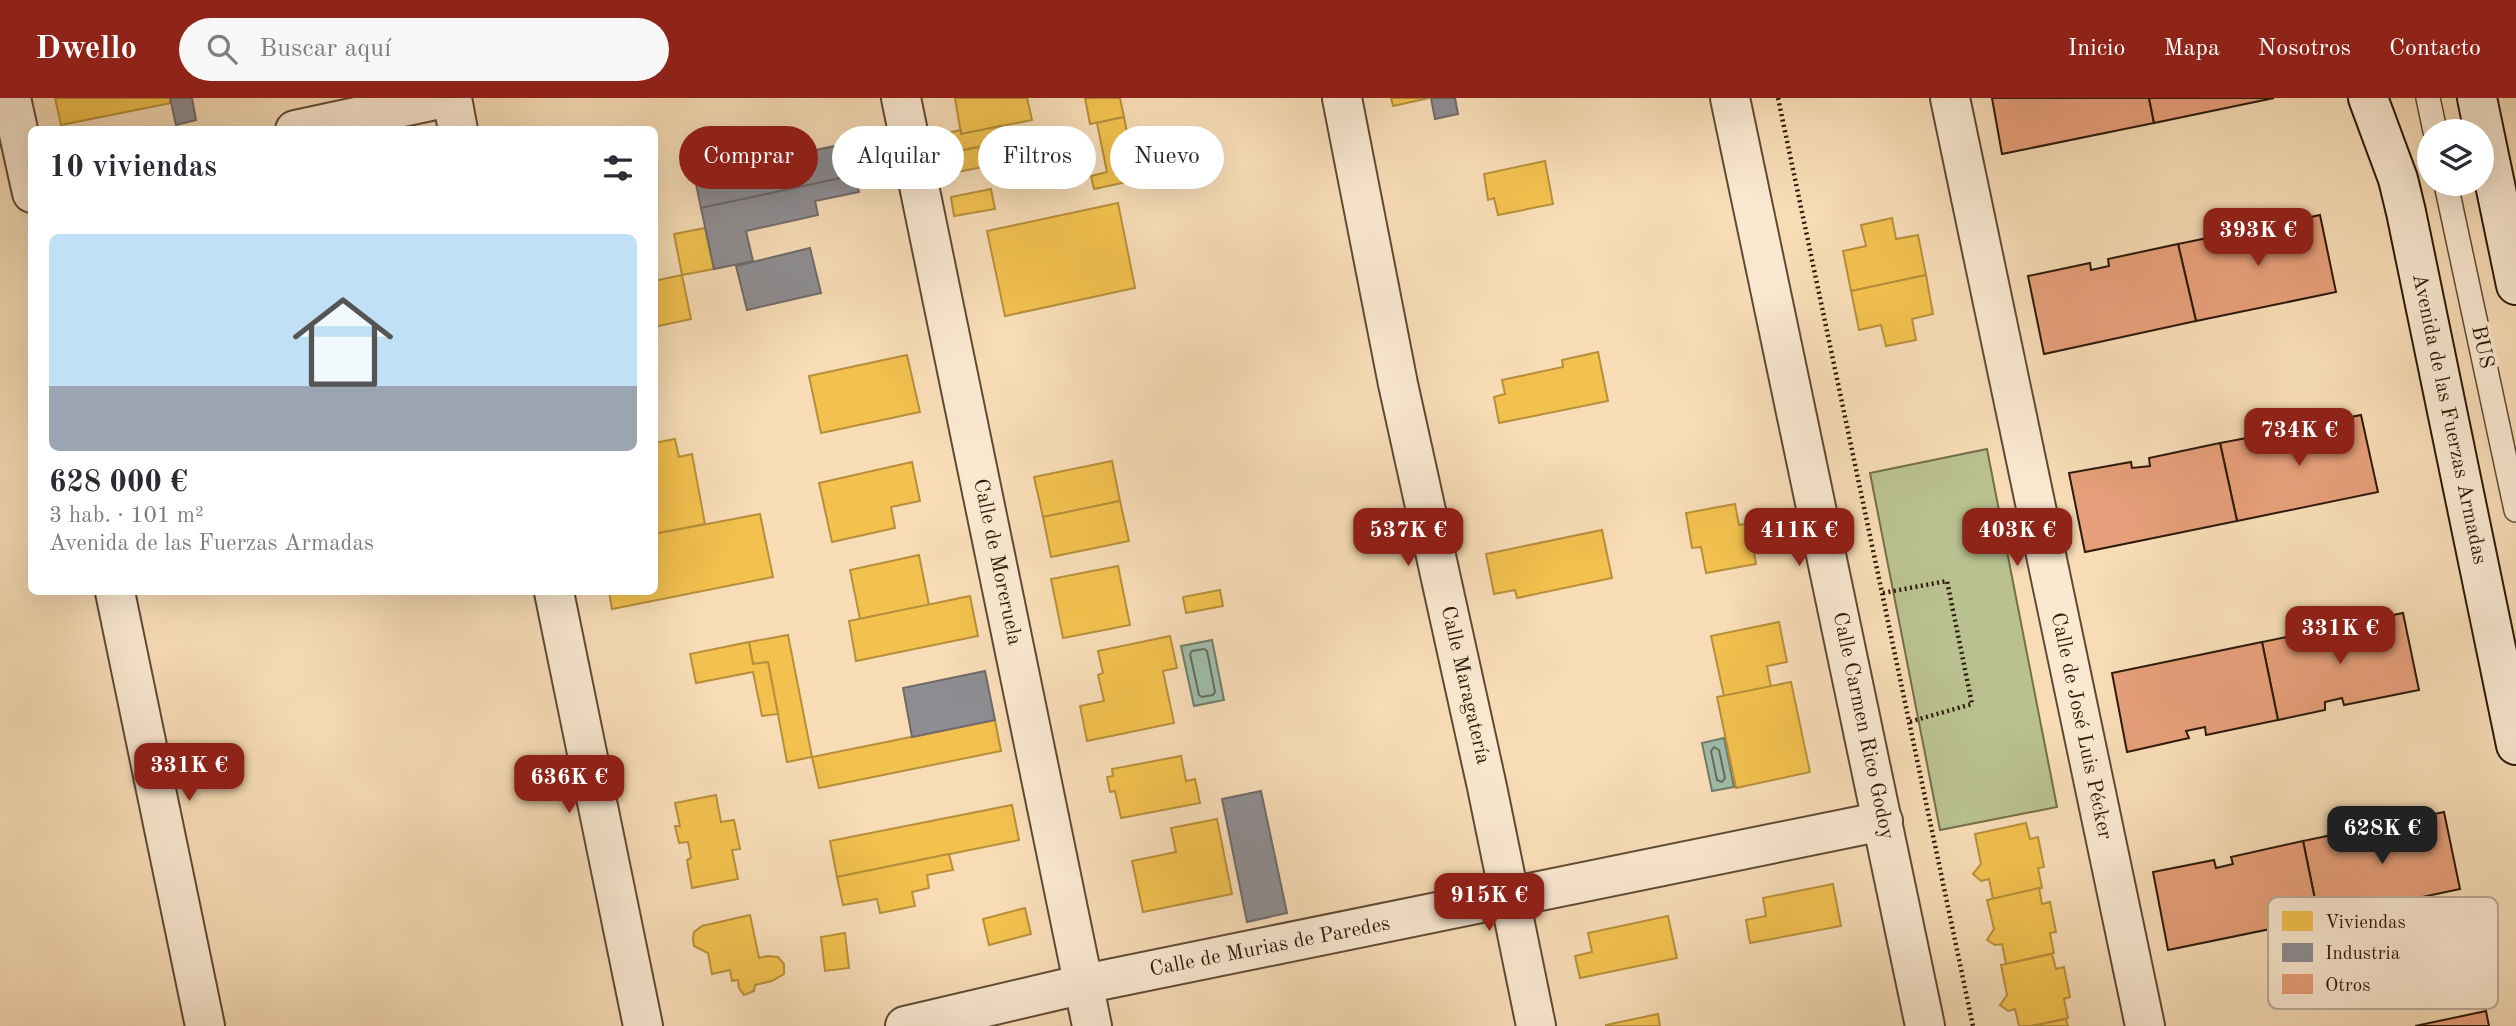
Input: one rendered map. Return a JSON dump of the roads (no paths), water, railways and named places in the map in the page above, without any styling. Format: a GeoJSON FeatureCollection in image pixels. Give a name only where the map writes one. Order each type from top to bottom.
{"type":"FeatureCollection","features":[{"type":"Feature","properties":{"kind":"street"},"geometry":{"type":"LineString","coordinates":[[11,98],[23,189]]}},
{"type":"Feature","properties":{"kind":"street"},"geometry":{"type":"LineString","coordinates":[[314,126],[445,98]]}},
{"type":"Feature","properties":{"kind":"street"},"geometry":{"type":"LineString","coordinates":[[452,98],[457,126]]}},
{"type":"Feature","properties":{"kind":"street","name":"Calle de Moreruela"},"geometry":{"type":"LineString","coordinates":[[901,98],[1092,1026]]}},
{"type":"Feature","properties":{"kind":"street","name":"Calle Maragatería"},"geometry":{"type":"LineString","coordinates":[[1342,98],[1398,384],[1536,1026]]}},
{"type":"Feature","properties":{"kind":"street","name":"Calle Carmen Rico Godoy"},"geometry":{"type":"LineString","coordinates":[[1730,98],[1926,1026]]}},
{"type":"Feature","properties":{"kind":"street","name":"Calle de José Luis Pécker"},"geometry":{"type":"LineString","coordinates":[[1950,98],[2145,1026]]}},
{"type":"Feature","properties":{"kind":"street","name":"Avenida de las Fuerzas Armadas"},"geometry":{"type":"LineString","coordinates":[[2368,98],[2398,179],[2406,212],[2516,745]]}},
{"type":"Feature","properties":{"kind":"street"},"geometry":{"type":"LineString","coordinates":[[2477,98],[2516,285]]}},
{"type":"Feature","properties":{"kind":"street"},"geometry":{"type":"LineString","coordinates":[[116,595],[205,1026]]}},
{"type":"Feature","properties":{"kind":"street"},"geometry":{"type":"LineString","coordinates":[[555,595],[643,1026]]}},
{"type":"Feature","properties":{"kind":"street","name":"Calle de Murias de Paredes"},"geometry":{"type":"LineString","coordinates":[[905,1026],[1084,984],[1883,821]]}},
{"type":"Feature","properties":{"kind":"lane"},"geometry":{"type":"LineString","coordinates":[[2428,98],[2432,119]]}},
{"type":"Feature","properties":{"kind":"lane","name":"BUS"},"geometry":{"type":"LineString","coordinates":[[2449,196],[2516,510]]}},
{"type":"Feature","properties":{"kind":"water"},"geometry":{"type":"Polygon","coordinates":[[[1212,640],[1224,700],[1194,706],[1181,646],[1212,640]]]}},
{"type":"Feature","properties":{"kind":"water"},"geometry":{"type":"Polygon","coordinates":[[[1724,738],[1734,787],[1712,791],[1702,743],[1724,738]]]}}]}
